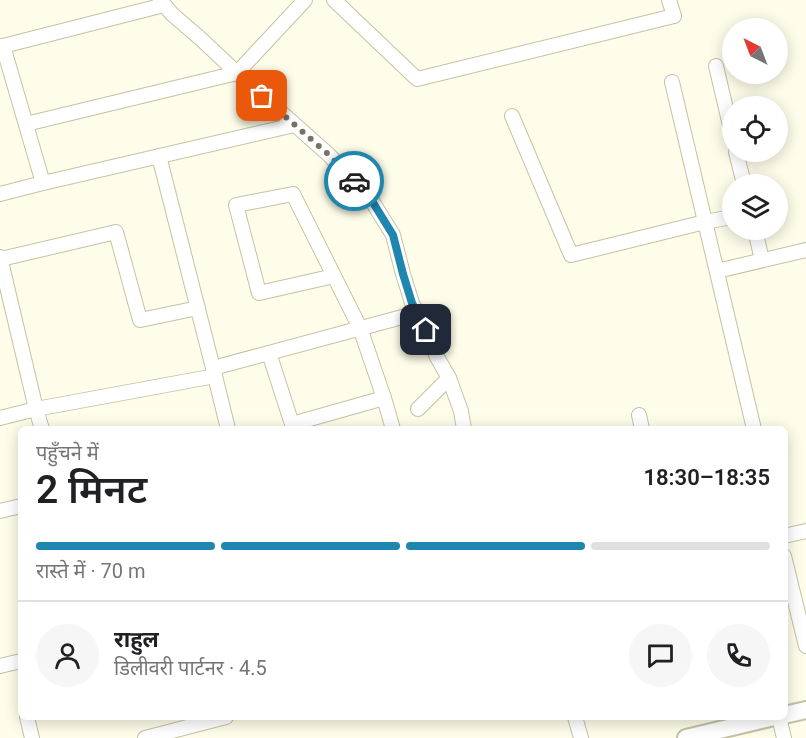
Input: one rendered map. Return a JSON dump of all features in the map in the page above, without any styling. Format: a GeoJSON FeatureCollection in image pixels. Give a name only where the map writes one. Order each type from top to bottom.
{"type":"FeatureCollection","features":[{"type":"Feature","properties":{"kind":"street"},"geometry":{"type":"LineString","coordinates":[[26,124],[237,73],[305,0]]}},
{"type":"Feature","properties":{"kind":"street"},"geometry":{"type":"LineString","coordinates":[[334,0],[417,79],[674,16],[669,0]]}},
{"type":"Feature","properties":{"kind":"street"},"geometry":{"type":"LineString","coordinates":[[43,183],[2,46],[162,2],[172,14],[329,155],[372,201],[393,235],[412,303],[449,378],[461,411],[464,426]]}},
{"type":"Feature","properties":{"kind":"street"},"geometry":{"type":"LineString","coordinates":[[716,66],[723,96]]}},
{"type":"Feature","properties":{"kind":"street"},"geometry":{"type":"LineString","coordinates":[[672,82],[753,426]]}},
{"type":"Feature","properties":{"kind":"street"},"geometry":{"type":"LineString","coordinates":[[512,116],[571,255],[722,219]]}},
{"type":"Feature","properties":{"kind":"street"},"geometry":{"type":"LineString","coordinates":[[0,194],[294,125]]}},
{"type":"Feature","properties":{"kind":"street"},"geometry":{"type":"LineString","coordinates":[[159,156],[227,426]]}},
{"type":"Feature","properties":{"kind":"street"},"geometry":{"type":"LineString","coordinates":[[334,276],[259,293],[236,205],[293,194],[334,276],[360,328],[392,426]]}},
{"type":"Feature","properties":{"kind":"street"},"geometry":{"type":"LineString","coordinates":[[41,426],[0,258],[116,232],[140,320],[198,308]]}},
{"type":"Feature","properties":{"kind":"street"},"geometry":{"type":"LineString","coordinates":[[757,240],[762,260]]}},
{"type":"Feature","properties":{"kind":"street"},"geometry":{"type":"LineString","coordinates":[[717,271],[806,250]]}},
{"type":"Feature","properties":{"kind":"street"},"geometry":{"type":"LineString","coordinates":[[0,418],[214,372],[269,353],[417,313]]}},
{"type":"Feature","properties":{"kind":"street"},"geometry":{"type":"LineString","coordinates":[[269,353],[293,426],[384,398]]}},
{"type":"Feature","properties":{"kind":"street"},"geometry":{"type":"LineString","coordinates":[[418,409],[449,378]]}},
{"type":"Feature","properties":{"kind":"street"},"geometry":{"type":"LineString","coordinates":[[0,511],[18,507]]}},
{"type":"Feature","properties":{"kind":"street"},"geometry":{"type":"LineString","coordinates":[[788,536],[806,531]]}},
{"type":"Feature","properties":{"kind":"street"},"geometry":{"type":"LineString","coordinates":[[788,572],[806,646]]}},
{"type":"Feature","properties":{"kind":"street"},"geometry":{"type":"LineString","coordinates":[[0,666],[18,662]]}},
{"type":"Feature","properties":{"kind":"street"},"geometry":{"type":"LineString","coordinates":[[788,714],[806,710]]}},
{"type":"Feature","properties":{"kind":"street"},"geometry":{"type":"LineString","coordinates":[[28,720],[32,738]]}},
{"type":"Feature","properties":{"kind":"street"},"geometry":{"type":"LineString","coordinates":[[145,738],[175,734],[205,720]]}},
{"type":"Feature","properties":{"kind":"street"},"geometry":{"type":"LineString","coordinates":[[576,720],[581,738]]}},
{"type":"Feature","properties":{"kind":"street"},"geometry":{"type":"LineString","coordinates":[[686,738],[764,720]]}},
{"type":"Feature","properties":{"kind":"street"},"geometry":{"type":"LineString","coordinates":[[778,720],[784,738]]}},
{"type":"Feature","properties":{"kind":"way so far"},"geometry":{"type":"LineString","coordinates":[[262,96],[329,155],[354,181]]}},
{"type":"Feature","properties":{"kind":"route"},"geometry":{"type":"LineString","coordinates":[[354,181],[372,201],[393,235],[412,303],[426,330]]}}]}
